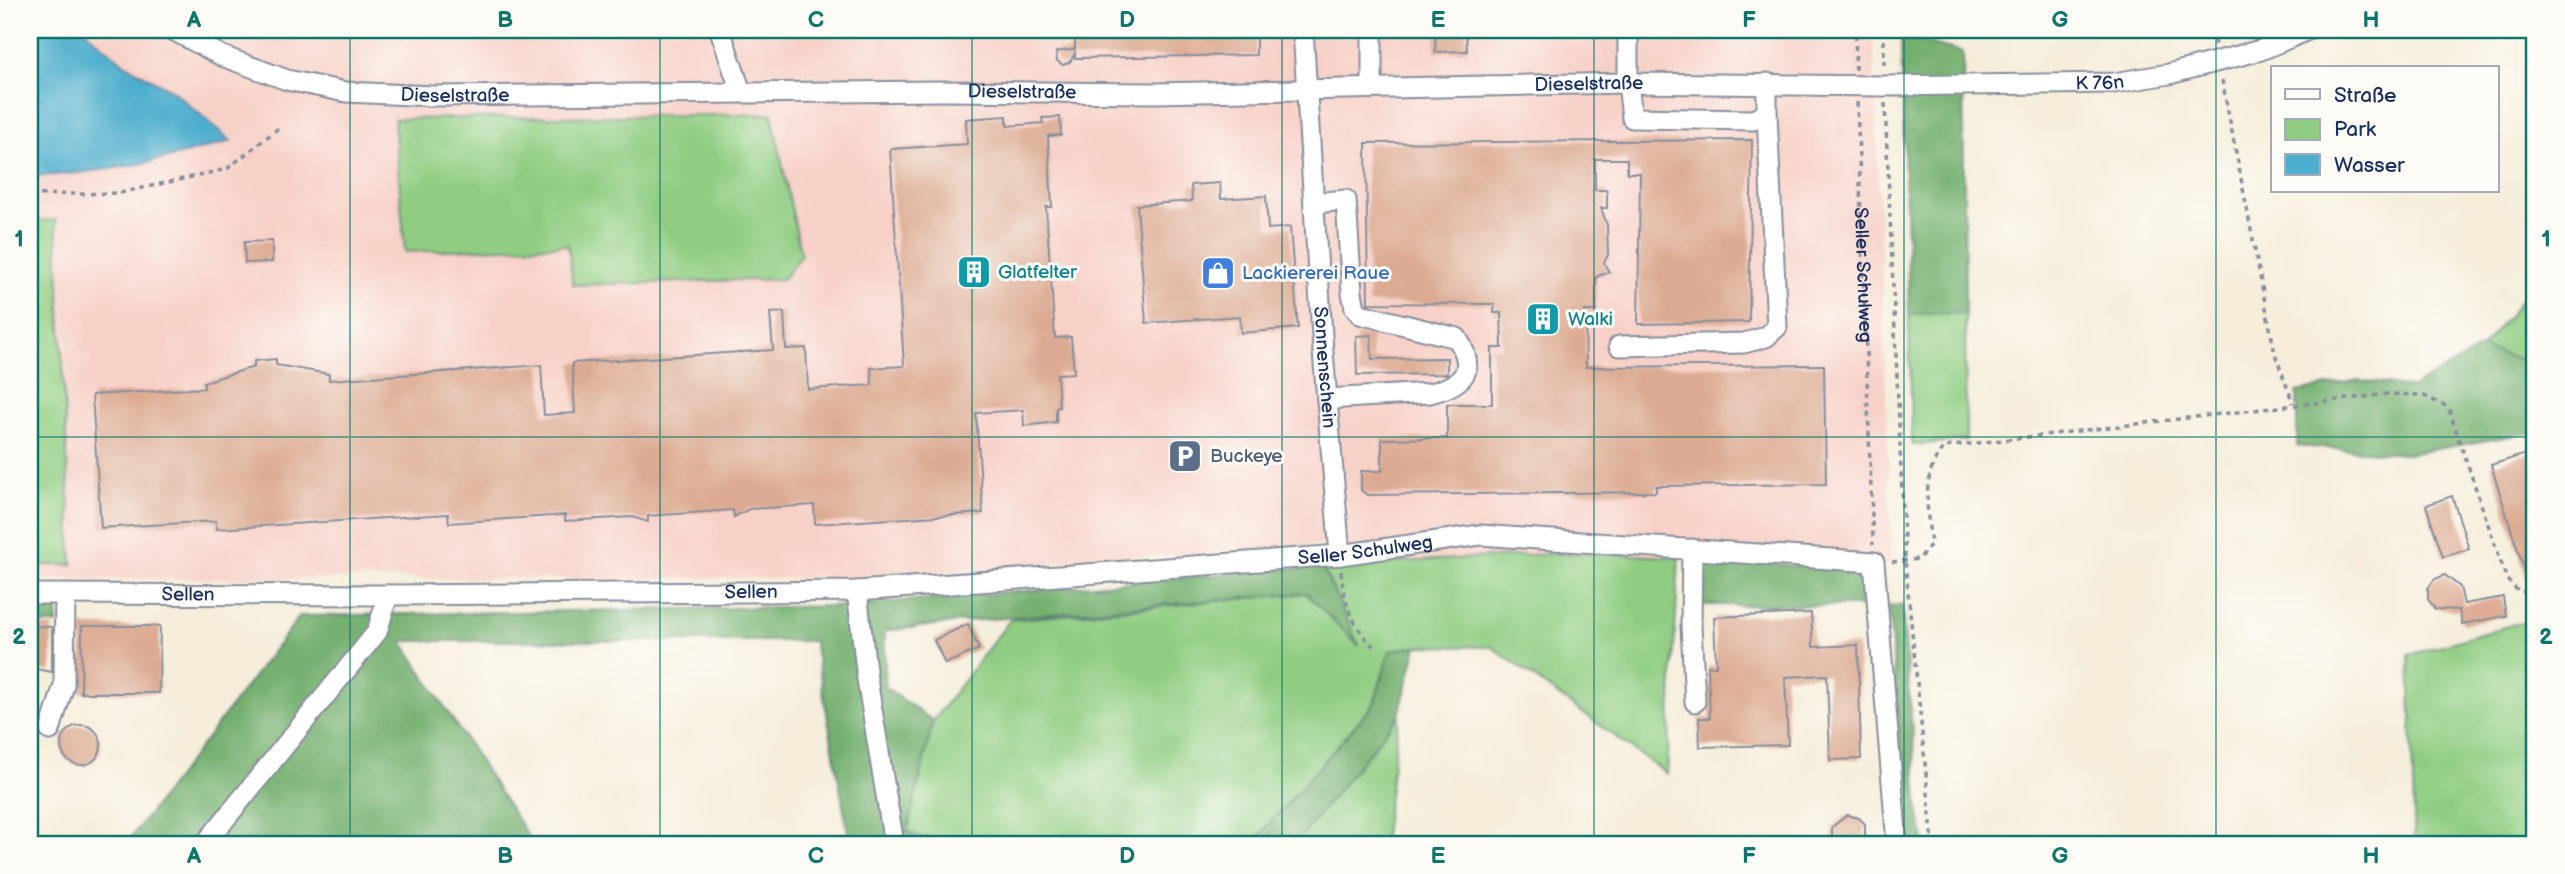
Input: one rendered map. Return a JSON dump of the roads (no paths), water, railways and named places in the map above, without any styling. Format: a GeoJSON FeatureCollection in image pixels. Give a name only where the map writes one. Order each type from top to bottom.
{"type":"FeatureCollection","features":[{"type":"Feature","properties":{"kind":"street","name":"Dieselstraße"},"geometry":{"type":"LineString","coordinates":[[173,30],[222,57],[259,71],[313,86],[367,94],[1155,93],[1307,87],[1628,83],[1884,86]]}},
{"type":"Feature","properties":{"kind":"street"},"geometry":{"type":"LineString","coordinates":[[720,30],[741,92]]}},
{"type":"Feature","properties":{"kind":"street","name":"Sonnenschein"},"geometry":{"type":"LineString","coordinates":[[1303,30],[1340,555]]}},
{"type":"Feature","properties":{"kind":"street"},"geometry":{"type":"LineString","coordinates":[[1372,30],[1372,86]]}},
{"type":"Feature","properties":{"kind":"street"},"geometry":{"type":"LineString","coordinates":[[1628,30],[1628,83],[1632,118],[1753,120],[1767,114]]}},
{"type":"Feature","properties":{"kind":"street","name":"K 76n"},"geometry":{"type":"LineString","coordinates":[[1884,86],[2114,83],[2261,50],[2308,30]]}},
{"type":"Feature","properties":{"kind":"street"},"geometry":{"type":"LineString","coordinates":[[1619,346],[1744,343],[1766,338],[1777,327],[1767,83]]}},
{"type":"Feature","properties":{"kind":"street"},"geometry":{"type":"LineString","coordinates":[[1314,203],[1346,200],[1354,308],[1360,314],[1457,338],[1466,352],[1467,365],[1458,384],[1430,393],[1327,399]]}},
{"type":"Feature","properties":{"kind":"street","name":"Seller Schulweg"},"geometry":{"type":"LineString","coordinates":[[857,591],[1340,555],[1480,535],[1874,562],[1897,844]]}},
{"type":"Feature","properties":{"kind":"street"},"geometry":{"type":"LineString","coordinates":[[1692,550],[1691,626],[1695,702]]}},
{"type":"Feature","properties":{"kind":"street"},"geometry":{"type":"LineString","coordinates":[[857,591],[867,678],[894,844]]}},
{"type":"Feature","properties":{"kind":"street","name":"Sellen"},"geometry":{"type":"LineString","coordinates":[[30,594],[388,595],[857,591]]}},
{"type":"Feature","properties":{"kind":"street"},"geometry":{"type":"LineString","coordinates":[[50,730],[64,685],[65,594]]}},
{"type":"Feature","properties":{"kind":"street"},"geometry":{"type":"LineString","coordinates":[[205,844],[377,632],[388,595]]}},
{"type":"Feature","properties":{"kind":"water"},"geometry":{"type":"Polygon","coordinates":[[[30,30],[84,30],[126,65],[173,91],[231,141],[132,165],[30,176],[30,30]]]}},
{"type":"Feature","properties":{"kind":"place","name":"Glatfelter"},"geometry":{"type":"Point","coordinates":[974,272]}},
{"type":"Feature","properties":{"kind":"place","name":"Lackiererei Raue"},"geometry":{"type":"Point","coordinates":[1218,273]}},
{"type":"Feature","properties":{"kind":"place","name":"Walki"},"geometry":{"type":"Point","coordinates":[1543,319]}},
{"type":"Feature","properties":{"kind":"place","name":"Buckeye"},"geometry":{"type":"Point","coordinates":[1185,456]}}]}
